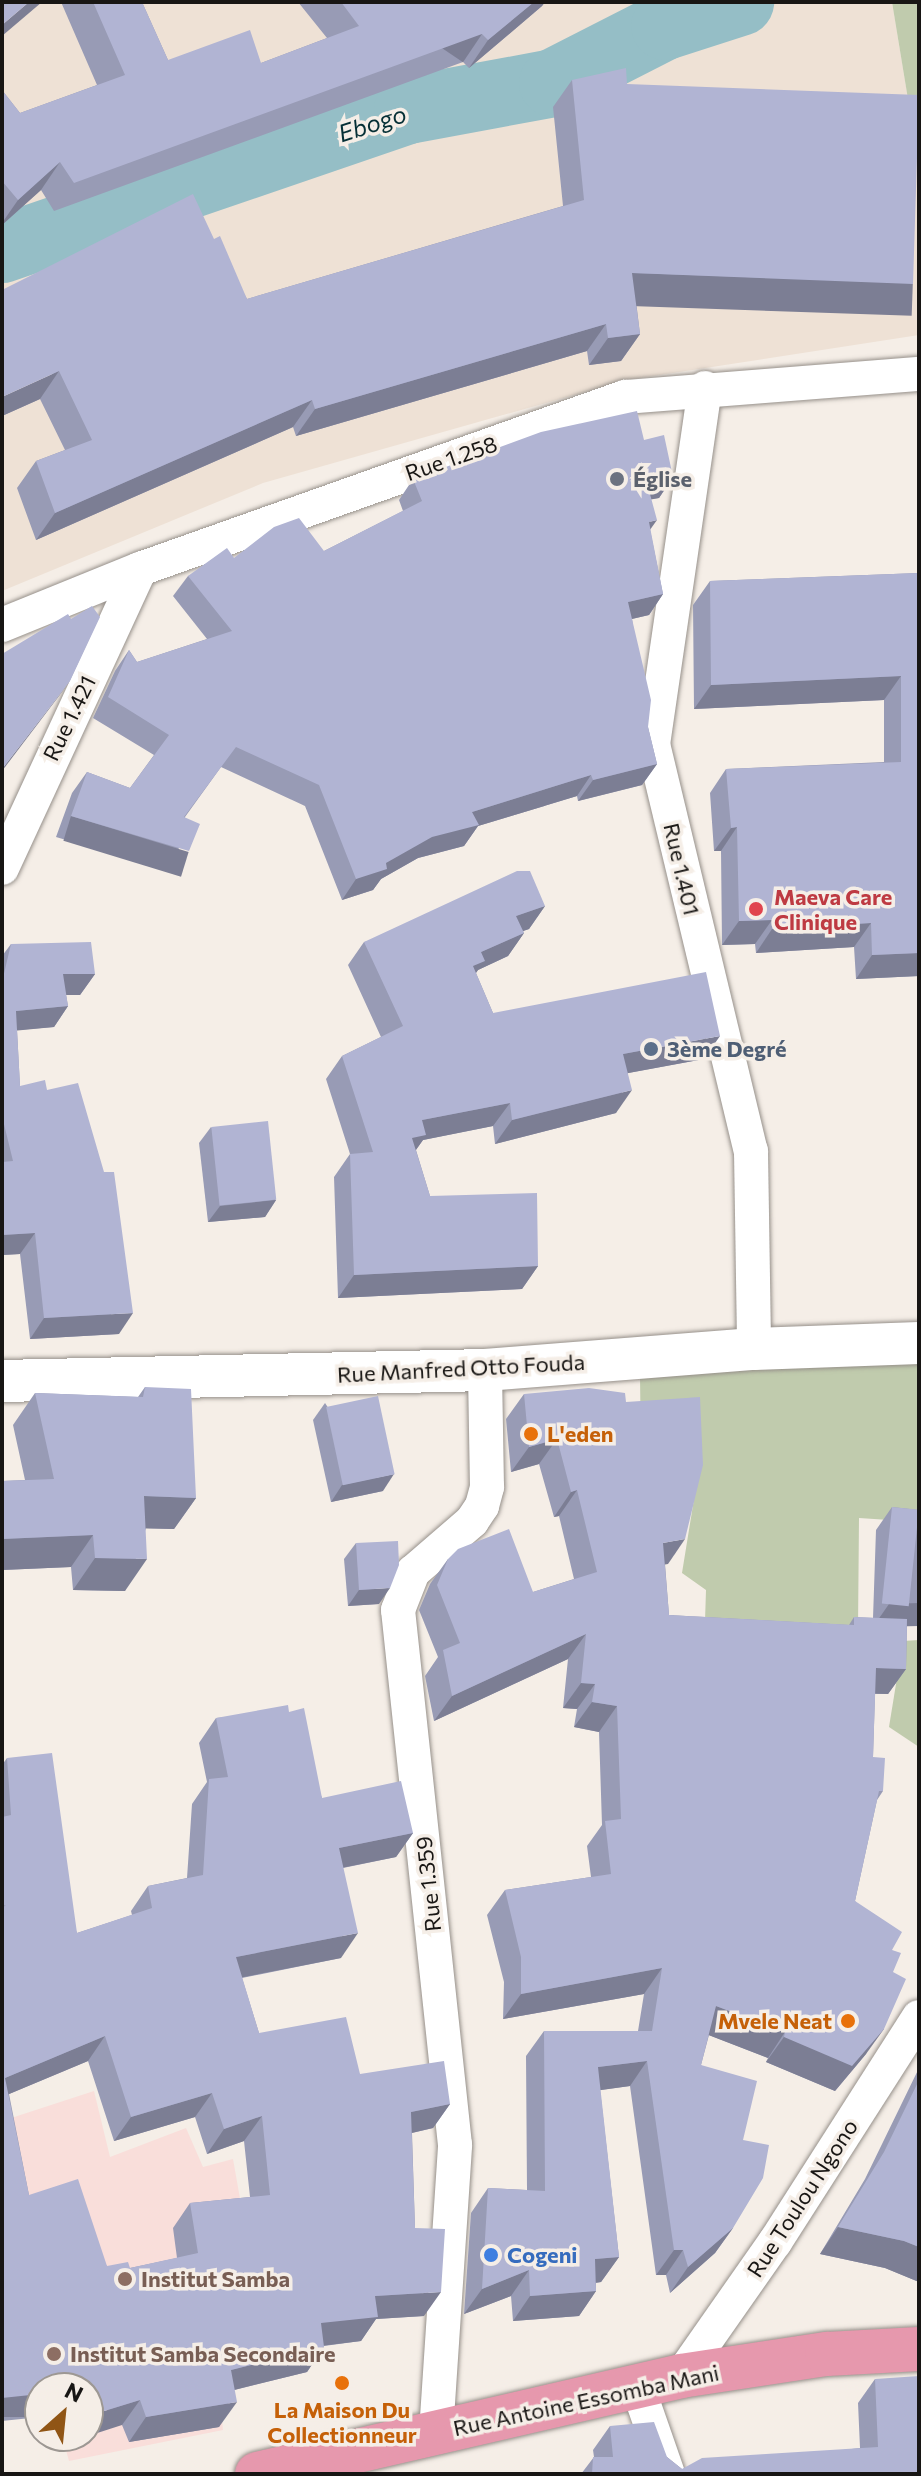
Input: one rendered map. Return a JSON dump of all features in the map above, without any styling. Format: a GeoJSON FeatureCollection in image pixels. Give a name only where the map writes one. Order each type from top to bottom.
{"type":"FeatureCollection","features":[{"type":"Feature","properties":{"kind":"main road","name":"Rue Antoine Essomba Mani"},"geometry":{"type":"LineString","coordinates":[[257,2474],[681,2376],[827,2354],[919,2349]]}},
{"type":"Feature","properties":{"kind":"street","name":"Rue 1.258"},"geometry":{"type":"LineString","coordinates":[[2,625],[140,569],[625,397],[705,388],[919,374]]}},
{"type":"Feature","properties":{"kind":"street","name":"Rue 1.401"},"geometry":{"type":"LineString","coordinates":[[705,388],[653,744],[751,1151],[754,1349]]}},
{"type":"Feature","properties":{"kind":"street","name":"Rue 1.421"},"geometry":{"type":"LineString","coordinates":[[2,868],[140,569]]}},
{"type":"Feature","properties":{"kind":"street","name":"Rue Manfred Otto Fouda"},"geometry":{"type":"LineString","coordinates":[[2,1381],[485,1370],[754,1349],[919,1343]]}},
{"type":"Feature","properties":{"kind":"street","name":"Rue 1.359"},"geometry":{"type":"LineString","coordinates":[[436,2433],[455,2145],[398,1610],[413,1572],[472,1521],[482,1506],[487,1487],[485,1370]]}},
{"type":"Feature","properties":{"kind":"street"},"geometry":{"type":"LineString","coordinates":[[2,1373],[2,1381]]}},
{"type":"Feature","properties":{"kind":"street","name":"Rue Toulou Ngono"},"geometry":{"type":"LineString","coordinates":[[681,2376],[775,2242],[919,2017]]}},
{"type":"Feature","properties":{"kind":"street"},"geometry":{"type":"LineString","coordinates":[[637,2385],[668,2474]]}},
{"type":"Feature","properties":{"kind":"shaded area"},"geometry":{"type":"Polygon","coordinates":[[[2,2],[892,2],[919,166],[919,335],[627,380],[263,483],[2,591],[2,2]]]}},
{"type":"Feature","properties":{"kind":"shaded area","name":"Institut Samba"},"geometry":{"type":"Polygon","coordinates":[[[94,2091],[110,2157],[186,2128],[203,2167],[233,2159],[253,2272],[209,2287],[223,2430],[69,2461],[66,2452],[104,2452],[104,2372],[83,2372],[2,2121],[94,2091]]]}},
{"type":"Feature","properties":{"kind":"green space"},"geometry":{"type":"Polygon","coordinates":[[[892,2],[919,2],[919,166],[892,2]]]}},
{"type":"Feature","properties":{"kind":"green space"},"geometry":{"type":"Polygon","coordinates":[[[919,1355],[919,1522],[859,1518],[858,1630],[705,1621],[706,1590],[682,1573],[699,1468],[641,1452],[640,1377],[919,1355]]]}},
{"type":"Feature","properties":{"kind":"green space"},"geometry":{"type":"Polygon","coordinates":[[[919,1640],[919,1747],[889,1727],[903,1641],[919,1640]]]}},
{"type":"Feature","properties":{"kind":"building"},"geometry":{"type":"Polygon","coordinates":[[[2,2],[29,2],[2,25],[2,2]]]}},
{"type":"Feature","properties":{"kind":"building"},"geometry":{"type":"Polygon","coordinates":[[[93,2],[142,2],[168,60],[250,30],[261,63],[359,26],[341,2],[534,2],[488,40],[482,34],[74,183],[60,162],[18,200],[2,181],[2,90],[20,113],[125,75],[93,2]]]}},
{"type":"Feature","properties":{"kind":"building"},"geometry":{"type":"Polygon","coordinates":[[[626,68],[627,84],[919,95],[913,284],[632,273],[640,334],[608,338],[606,324],[315,409],[312,400],[55,513],[36,461],[92,440],[59,371],[2,397],[2,290],[193,194],[214,239],[220,236],[247,299],[584,200],[572,80],[626,68]]]}},
{"type":"Feature","properties":{"kind":"building"},"geometry":{"type":"Polygon","coordinates":[[[637,411],[644,440],[664,435],[673,477],[647,483],[657,520],[649,522],[663,594],[628,602],[651,700],[648,727],[657,764],[593,780],[591,775],[472,812],[479,825],[432,837],[386,863],[387,869],[356,879],[319,785],[236,747],[184,817],[200,824],[189,851],[71,816],[87,772],[130,788],[169,735],[108,697],[129,650],[137,662],[232,631],[188,576],[227,548],[234,558],[274,527],[299,518],[324,551],[422,501],[413,479],[541,432],[637,411]]]}},
{"type":"Feature","properties":{"kind":"building"},"geometry":{"type":"Polygon","coordinates":[[[919,573],[919,953],[872,955],[871,923],[772,929],[772,920],[739,921],[737,827],[731,828],[726,769],[901,762],[901,676],[711,685],[710,581],[919,573]]]}},
{"type":"Feature","properties":{"kind":"building"},"geometry":{"type":"Polygon","coordinates":[[[92,606],[100,617],[70,681],[2,769],[2,654],[68,614],[71,619],[92,606]]]}},
{"type":"Feature","properties":{"kind":"building"},"geometry":{"type":"Polygon","coordinates":[[[517,871],[530,871],[545,906],[516,916],[524,933],[481,952],[485,961],[473,966],[493,1013],[706,972],[720,1036],[623,1054],[632,1090],[512,1120],[510,1103],[422,1120],[426,1135],[412,1138],[430,1196],[537,1193],[538,1266],[354,1275],[350,1154],[373,1152],[342,1056],[403,1026],[364,942],[517,871]]]}},
{"type":"Feature","properties":{"kind":"building"},"geometry":{"type":"Polygon","coordinates":[[[91,942],[95,974],[63,974],[68,1006],[16,1011],[20,1086],[45,1080],[47,1090],[78,1083],[104,1172],[114,1172],[133,1313],[44,1318],[35,1233],[2,1235],[2,1162],[13,1161],[2,1116],[2,982],[11,944],[91,942]]]}},
{"type":"Feature","properties":{"kind":"building"},"geometry":{"type":"Polygon","coordinates":[[[268,1121],[276,1200],[220,1206],[211,1127],[268,1121]]]}},
{"type":"Feature","properties":{"kind":"building"},"geometry":{"type":"Polygon","coordinates":[[[145,1387],[191,1389],[196,1498],[144,1496],[147,1559],[95,1558],[93,1535],[2,1539],[2,1481],[54,1479],[35,1393],[143,1397],[145,1387]]]}},
{"type":"Feature","properties":{"kind":"building"},"geometry":{"type":"Polygon","coordinates":[[[589,1388],[625,1393],[626,1402],[700,1397],[703,1465],[685,1539],[663,1543],[669,1615],[854,1625],[854,1617],[907,1619],[906,1669],[876,1668],[873,1757],[885,1758],[883,1791],[879,1791],[855,1901],[902,1932],[892,1950],[901,1953],[893,1972],[906,1979],[884,2029],[852,2066],[784,2037],[785,2032],[716,2006],[701,2065],[757,2081],[743,2140],[769,2145],[763,2178],[733,2228],[688,2267],[683,2250],[674,2250],[647,2061],[598,2067],[619,2257],[595,2259],[596,2291],[530,2296],[529,2270],[482,2289],[488,2188],[545,2191],[544,2031],[652,2031],[662,1968],[521,1994],[521,1957],[505,1890],[611,1874],[605,1821],[621,1819],[617,1706],[592,1702],[595,1684],[581,1683],[586,1634],[452,1696],[443,1650],[460,1643],[437,1585],[448,1559],[458,1549],[509,1529],[533,1592],[597,1572],[577,1490],[571,1492],[557,1439],[529,1447],[524,1394],[589,1388]]]}},
{"type":"Feature","properties":{"kind":"building"},"geometry":{"type":"Polygon","coordinates":[[[378,1396],[395,1474],[343,1485],[326,1407],[378,1396]]]}},
{"type":"Feature","properties":{"kind":"building"},"geometry":{"type":"Polygon","coordinates":[[[892,1507],[919,1510],[909,1606],[882,1603],[892,1507]]]}},
{"type":"Feature","properties":{"kind":"building"},"geometry":{"type":"Polygon","coordinates":[[[398,1541],[399,1565],[390,1588],[359,1590],[356,1543],[398,1541]]]}},
{"type":"Feature","properties":{"kind":"building"},"geometry":{"type":"Polygon","coordinates":[[[288,1705],[289,1712],[304,1708],[322,1798],[401,1781],[413,1833],[339,1848],[358,1933],[236,1957],[259,2033],[346,2017],[360,2074],[444,2061],[450,2104],[411,2112],[415,2228],[445,2229],[441,2292],[375,2296],[378,2317],[321,2323],[324,2347],[231,2370],[237,2402],[146,2417],[140,2400],[104,2411],[104,2372],[24,2372],[24,2396],[2,2398],[2,1908],[6,1905],[2,1906],[2,1817],[11,1815],[7,1758],[52,1753],[77,1933],[152,1908],[148,1886],[203,1875],[209,1779],[228,1777],[216,1718],[288,1705]],[[105,2036],[5,2078],[29,2195],[78,2179],[107,2266],[128,2262],[130,2268],[198,2253],[190,2203],[270,2195],[262,2116],[224,2129],[212,2093],[131,2117],[105,2036]]]}},
{"type":"Feature","properties":{"kind":"building"},"geometry":{"type":"Polygon","coordinates":[[[919,2080],[919,2247],[838,2227],[884,2152],[919,2080]]]}},
{"type":"Feature","properties":{"kind":"building"},"geometry":{"type":"Polygon","coordinates":[[[919,2376],[919,2474],[592,2474],[593,2457],[613,2457],[610,2426],[654,2422],[667,2457],[682,2469],[702,2458],[878,2447],[875,2379],[919,2376]]]}},
{"type":"Feature","properties":{"kind":"waterway","name":"Ebogo"},"geometry":{"type":"LineString","coordinates":[[2,249],[408,110],[553,83],[665,26],[740,2]]}},
{"type":"Feature","properties":{"kind":"place","name":"Église"},"geometry":{"type":"Point","coordinates":[617,479]}},
{"type":"Feature","properties":{"kind":"place","name":"Maeva Care Clinique"},"geometry":{"type":"Point","coordinates":[756,909]}},
{"type":"Feature","properties":{"kind":"place","name":"3ème Degré"},"geometry":{"type":"Point","coordinates":[651,1049]}},
{"type":"Feature","properties":{"kind":"place","name":"L'eden"},"geometry":{"type":"Point","coordinates":[531,1434]}},
{"type":"Feature","properties":{"kind":"place","name":"Mvele Neat"},"geometry":{"type":"Point","coordinates":[848,2021]}},
{"type":"Feature","properties":{"kind":"place","name":"Cogeni"},"geometry":{"type":"Point","coordinates":[491,2255]}},
{"type":"Feature","properties":{"kind":"place","name":"Institut Samba"},"geometry":{"type":"Point","coordinates":[125,2279]}},
{"type":"Feature","properties":{"kind":"place","name":"Institut Samba Secondaire"},"geometry":{"type":"Point","coordinates":[54,2354]}},
{"type":"Feature","properties":{"kind":"place","name":"La Maison Du Collectionneur"},"geometry":{"type":"Point","coordinates":[342,2383]}}]}
